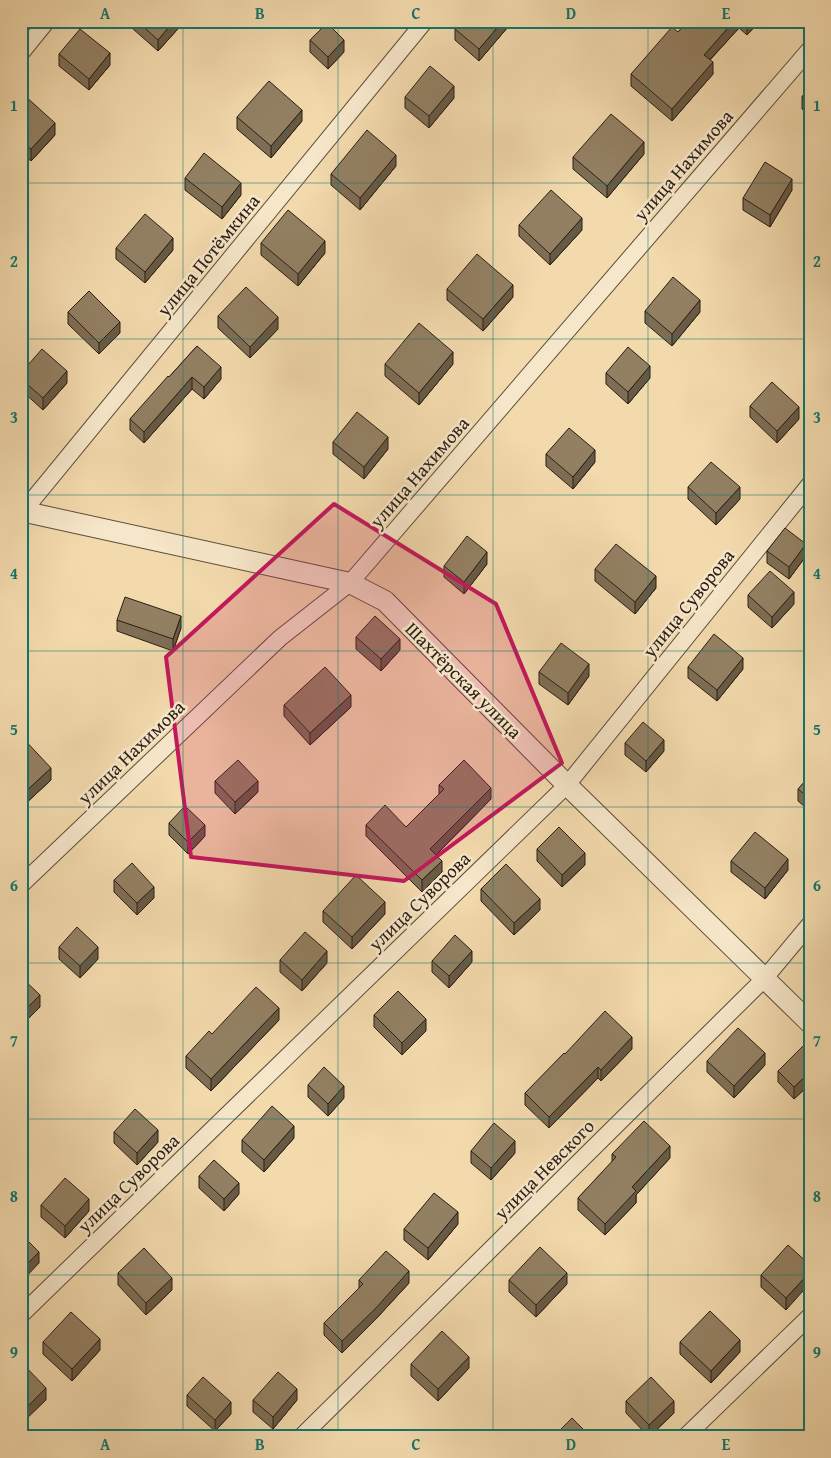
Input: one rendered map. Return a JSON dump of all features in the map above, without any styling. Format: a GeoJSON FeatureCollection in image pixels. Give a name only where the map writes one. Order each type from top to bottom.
{"type":"FeatureCollection","features":[{"type":"Feature","properties":{"kind":"street"},"geometry":{"type":"LineString","coordinates":[[21,52],[47,21]]}},
{"type":"Feature","properties":{"kind":"street","name":"улица Потёмкина"},"geometry":{"type":"LineString","coordinates":[[22,512],[425,21]]}},
{"type":"Feature","properties":{"kind":"street","name":"улица Нахимова"},"geometry":{"type":"LineString","coordinates":[[21,885],[280,638],[350,583],[810,49]]}},
{"type":"Feature","properties":{"kind":"street","name":"улица Суворова"},"geometry":{"type":"LineString","coordinates":[[21,1315],[568,785],[810,484]]}},
{"type":"Feature","properties":{"kind":"street","name":"Шахтёрская улица"},"geometry":{"type":"LineString","coordinates":[[22,512],[350,583],[385,601],[568,785],[810,1023]]}},
{"type":"Feature","properties":{"kind":"street","name":"улица Невского"},"geometry":{"type":"LineString","coordinates":[[301,1437],[765,978],[810,924]]}},
{"type":"Feature","properties":{"kind":"street"},"geometry":{"type":"LineString","coordinates":[[685,1437],[810,1316]]}},
{"type":"Feature","properties":{"kind":"highlighted area"},"geometry":{"type":"Polygon","coordinates":[[[334,504],[496,604],[562,763],[404,881],[191,857],[166,657],[334,504]]]}},
{"type":"Feature","properties":{"kind":"building"},"geometry":{"type":"Polygon","coordinates":[[[137,21],[174,21],[158,40],[137,21]]]}},
{"type":"Feature","properties":{"kind":"building"},"geometry":{"type":"Polygon","coordinates":[[[462,21],[503,21],[479,49],[455,29],[462,21]]]}},
{"type":"Feature","properties":{"kind":"building"},"geometry":{"type":"Polygon","coordinates":[[[688,21],[734,21],[704,55],[713,62],[672,109],[631,74],[672,27],[678,32],[688,21]]]}},
{"type":"Feature","properties":{"kind":"building"},"geometry":{"type":"Polygon","coordinates":[[[327,23],[344,40],[328,57],[310,40],[327,23]]]}},
{"type":"Feature","properties":{"kind":"building"},"geometry":{"type":"Polygon","coordinates":[[[80,29],[110,53],[89,79],[59,54],[80,29]]]}},
{"type":"Feature","properties":{"kind":"building"},"geometry":{"type":"Polygon","coordinates":[[[430,66],[454,86],[429,116],[405,97],[430,66]]]}},
{"type":"Feature","properties":{"kind":"building"},"geometry":{"type":"Polygon","coordinates":[[[269,81],[302,110],[271,146],[237,117],[269,81]]]}},
{"type":"Feature","properties":{"kind":"building"},"geometry":{"type":"Polygon","coordinates":[[[810,85],[810,103],[802,97],[810,85]]]}},
{"type":"Feature","properties":{"kind":"building"},"geometry":{"type":"Polygon","coordinates":[[[24,95],[55,123],[31,149],[21,141],[21,99],[24,95]]]}},
{"type":"Feature","properties":{"kind":"building"},"geometry":{"type":"Polygon","coordinates":[[[611,114],[644,142],[607,186],[573,157],[611,114]]]}},
{"type":"Feature","properties":{"kind":"building"},"geometry":{"type":"Polygon","coordinates":[[[367,130],[396,155],[360,198],[331,174],[367,130]]]}},
{"type":"Feature","properties":{"kind":"building"},"geometry":{"type":"Polygon","coordinates":[[[204,153],[241,183],[222,207],[185,178],[204,153]]]}},
{"type":"Feature","properties":{"kind":"building"},"geometry":{"type":"Polygon","coordinates":[[[765,162],[792,179],[770,215],[743,198],[765,162]]]}},
{"type":"Feature","properties":{"kind":"building"},"geometry":{"type":"Polygon","coordinates":[[[551,190],[582,218],[550,254],[519,225],[551,190]]]}},
{"type":"Feature","properties":{"kind":"building"},"geometry":{"type":"Polygon","coordinates":[[[288,210],[325,241],[298,274],[261,243],[288,210]]]}},
{"type":"Feature","properties":{"kind":"building"},"geometry":{"type":"Polygon","coordinates":[[[145,214],[173,238],[145,272],[116,248],[145,214]]]}},
{"type":"Feature","properties":{"kind":"building"},"geometry":{"type":"Polygon","coordinates":[[[477,254],[513,285],[483,319],[447,289],[477,254]]]}},
{"type":"Feature","properties":{"kind":"building"},"geometry":{"type":"Polygon","coordinates":[[[673,277],[700,300],[672,334],[645,311],[673,277]]]}},
{"type":"Feature","properties":{"kind":"building"},"geometry":{"type":"Polygon","coordinates":[[[246,287],[278,317],[250,347],[218,316],[246,287]]]}},
{"type":"Feature","properties":{"kind":"building"},"geometry":{"type":"Polygon","coordinates":[[[89,291],[120,322],[99,343],[68,312],[89,291]]]}},
{"type":"Feature","properties":{"kind":"building"},"geometry":{"type":"Polygon","coordinates":[[[419,323],[453,352],[419,393],[385,364],[419,323]]]}},
{"type":"Feature","properties":{"kind":"building"},"geometry":{"type":"Polygon","coordinates":[[[197,346],[221,367],[204,387],[192,377],[144,432],[130,419],[197,346]]]}},
{"type":"Feature","properties":{"kind":"building"},"geometry":{"type":"Polygon","coordinates":[[[628,347],[650,366],[628,392],[606,373],[628,347]]]}},
{"type":"Feature","properties":{"kind":"building"},"geometry":{"type":"Polygon","coordinates":[[[42,349],[67,371],[43,398],[21,379],[21,373],[42,349]]]}},
{"type":"Feature","properties":{"kind":"building"},"geometry":{"type":"Polygon","coordinates":[[[772,382],[799,407],[777,431],[750,406],[772,382]]]}},
{"type":"Feature","properties":{"kind":"building"},"geometry":{"type":"Polygon","coordinates":[[[357,412],[388,437],[364,467],[333,442],[357,412]]]}},
{"type":"Feature","properties":{"kind":"building"},"geometry":{"type":"Polygon","coordinates":[[[569,428],[595,450],[573,477],[546,454],[569,428]]]}},
{"type":"Feature","properties":{"kind":"building"},"geometry":{"type":"Polygon","coordinates":[[[711,462],[740,487],[716,513],[688,487],[711,462]]]}},
{"type":"Feature","properties":{"kind":"building"},"geometry":{"type":"Polygon","coordinates":[[[785,528],[806,544],[789,567],[767,551],[785,528]]]}},
{"type":"Feature","properties":{"kind":"building"},"geometry":{"type":"Polygon","coordinates":[[[467,536],[487,552],[464,582],[444,566],[467,536]]]}},
{"type":"Feature","properties":{"kind":"building"},"geometry":{"type":"Polygon","coordinates":[[[616,544],[656,576],[635,602],[595,569],[616,544]]]}},
{"type":"Feature","properties":{"kind":"building"},"geometry":{"type":"Polygon","coordinates":[[[770,571],[794,592],[772,617],[748,595],[770,571]]]}},
{"type":"Feature","properties":{"kind":"building"},"geometry":{"type":"Polygon","coordinates":[[[125,597],[181,616],[173,639],[117,620],[125,597]]]}},
{"type":"Feature","properties":{"kind":"building"},"geometry":{"type":"Polygon","coordinates":[[[375,616],[400,639],[381,659],[356,637],[375,616]]]}},
{"type":"Feature","properties":{"kind":"building"},"geometry":{"type":"Polygon","coordinates":[[[714,634],[743,658],[717,690],[688,667],[714,634]]]}},
{"type":"Feature","properties":{"kind":"building"},"geometry":{"type":"Polygon","coordinates":[[[561,643],[589,664],[568,693],[539,672],[561,643]]]}},
{"type":"Feature","properties":{"kind":"building"},"geometry":{"type":"Polygon","coordinates":[[[325,667],[351,695],[310,733],[284,705],[325,667]]]}},
{"type":"Feature","properties":{"kind":"building"},"geometry":{"type":"Polygon","coordinates":[[[643,722],[664,740],[646,761],[625,743],[643,722]]]}},
{"type":"Feature","properties":{"kind":"building"},"geometry":{"type":"Polygon","coordinates":[[[21,736],[51,768],[23,794],[21,792],[21,736]]]}},
{"type":"Feature","properties":{"kind":"building"},"geometry":{"type":"Polygon","coordinates":[[[238,760],[258,781],[235,802],[215,781],[238,760]]]}},
{"type":"Feature","properties":{"kind":"building"},"geometry":{"type":"Polygon","coordinates":[[[464,760],[491,788],[430,849],[442,861],[422,880],[366,825],[385,805],[406,827],[444,789],[439,785],[464,760]]]}},
{"type":"Feature","properties":{"kind":"building"},"geometry":{"type":"Polygon","coordinates":[[[810,776],[810,799],[798,789],[810,776]]]}},
{"type":"Feature","properties":{"kind":"building"},"geometry":{"type":"Polygon","coordinates":[[[185,806],[205,825],[188,842],[169,823],[185,806]]]}},
{"type":"Feature","properties":{"kind":"building"},"geometry":{"type":"Polygon","coordinates":[[[559,827],[585,853],[562,875],[537,849],[559,827]]]}},
{"type":"Feature","properties":{"kind":"building"},"geometry":{"type":"Polygon","coordinates":[[[755,832],[788,859],[765,888],[731,861],[755,832]]]}},
{"type":"Feature","properties":{"kind":"building"},"geometry":{"type":"Polygon","coordinates":[[[132,863],[154,887],[137,903],[114,880],[132,863]]]}},
{"type":"Feature","properties":{"kind":"building"},"geometry":{"type":"Polygon","coordinates":[[[506,864],[540,899],[514,923],[481,889],[506,864]]]}},
{"type":"Feature","properties":{"kind":"building"},"geometry":{"type":"Polygon","coordinates":[[[356,875],[385,902],[352,937],[323,911],[356,875]]]}},
{"type":"Feature","properties":{"kind":"building"},"geometry":{"type":"Polygon","coordinates":[[[77,927],[98,947],[80,966],[59,947],[77,927]]]}},
{"type":"Feature","properties":{"kind":"building"},"geometry":{"type":"Polygon","coordinates":[[[305,932],[327,951],[302,980],[280,960],[305,932]]]}},
{"type":"Feature","properties":{"kind":"building"},"geometry":{"type":"Polygon","coordinates":[[[455,935],[472,951],[449,976],[432,961],[455,935]]]}},
{"type":"Feature","properties":{"kind":"building"},"geometry":{"type":"Polygon","coordinates":[[[21,977],[40,995],[21,1014],[21,977]]]}},
{"type":"Feature","properties":{"kind":"building"},"geometry":{"type":"Polygon","coordinates":[[[256,987],[279,1008],[211,1079],[186,1056],[209,1031],[212,1034],[256,987]]]}},
{"type":"Feature","properties":{"kind":"building"},"geometry":{"type":"Polygon","coordinates":[[[398,991],[426,1019],[402,1043],[374,1015],[398,991]]]}},
{"type":"Feature","properties":{"kind":"building"},"geometry":{"type":"Polygon","coordinates":[[[605,1011],[632,1037],[601,1070],[598,1067],[549,1117],[525,1093],[605,1011]]]}},
{"type":"Feature","properties":{"kind":"building"},"geometry":{"type":"Polygon","coordinates":[[[738,1028],[765,1053],[734,1086],[707,1061],[738,1028]]]}},
{"type":"Feature","properties":{"kind":"building"},"geometry":{"type":"Polygon","coordinates":[[[807,1042],[810,1045],[810,1072],[794,1087],[778,1071],[807,1042]]]}},
{"type":"Feature","properties":{"kind":"building"},"geometry":{"type":"Polygon","coordinates":[[[324,1067],[344,1086],[328,1104],[308,1085],[324,1067]]]}},
{"type":"Feature","properties":{"kind":"building"},"geometry":{"type":"Polygon","coordinates":[[[272,1106],[294,1126],[264,1160],[242,1140],[272,1106]]]}},
{"type":"Feature","properties":{"kind":"building"},"geometry":{"type":"Polygon","coordinates":[[[135,1109],[158,1130],[137,1153],[114,1132],[135,1109]]]}},
{"type":"Feature","properties":{"kind":"building"},"geometry":{"type":"Polygon","coordinates":[[[644,1121],[670,1146],[632,1187],[636,1191],[605,1224],[578,1198],[616,1157],[612,1154],[644,1121]]]}},
{"type":"Feature","properties":{"kind":"building"},"geometry":{"type":"Polygon","coordinates":[[[494,1123],[515,1141],[491,1168],[471,1151],[494,1123]]]}},
{"type":"Feature","properties":{"kind":"building"},"geometry":{"type":"Polygon","coordinates":[[[214,1160],[239,1183],[224,1199],[199,1176],[214,1160]]]}},
{"type":"Feature","properties":{"kind":"building"},"geometry":{"type":"Polygon","coordinates":[[[65,1178],[89,1199],[65,1226],[41,1205],[65,1178]]]}},
{"type":"Feature","properties":{"kind":"building"},"geometry":{"type":"Polygon","coordinates":[[[434,1193],[458,1212],[428,1248],[404,1229],[434,1193]]]}},
{"type":"Feature","properties":{"kind":"building"},"geometry":{"type":"Polygon","coordinates":[[[21,1234],[39,1252],[21,1270],[21,1234]]]}},
{"type":"Feature","properties":{"kind":"building"},"geometry":{"type":"Polygon","coordinates":[[[788,1245],[810,1265],[810,1272],[786,1298],[761,1275],[788,1245]]]}},
{"type":"Feature","properties":{"kind":"building"},"geometry":{"type":"Polygon","coordinates":[[[540,1247],[567,1273],[536,1305],[509,1280],[540,1247]]]}},
{"type":"Feature","properties":{"kind":"building"},"geometry":{"type":"Polygon","coordinates":[[[144,1248],[172,1278],[146,1303],[118,1273],[144,1248]]]}},
{"type":"Feature","properties":{"kind":"building"},"geometry":{"type":"Polygon","coordinates":[[[386,1251],[409,1271],[375,1309],[342,1341],[324,1323],[363,1284],[359,1280],[386,1251]]]}},
{"type":"Feature","properties":{"kind":"building"},"geometry":{"type":"Polygon","coordinates":[[[710,1311],[740,1340],[711,1371],[680,1342],[710,1311]]]}},
{"type":"Feature","properties":{"kind":"building"},"geometry":{"type":"Polygon","coordinates":[[[71,1312],[100,1339],[72,1369],[43,1342],[71,1312]]]}},
{"type":"Feature","properties":{"kind":"building"},"geometry":{"type":"Polygon","coordinates":[[[442,1331],[469,1357],[438,1389],[411,1364],[442,1331]]]}},
{"type":"Feature","properties":{"kind":"building"},"geometry":{"type":"Polygon","coordinates":[[[21,1364],[46,1388],[21,1413],[21,1364]]]}},
{"type":"Feature","properties":{"kind":"building"},"geometry":{"type":"Polygon","coordinates":[[[278,1372],[297,1389],[273,1417],[253,1400],[278,1372]]]}},
{"type":"Feature","properties":{"kind":"building"},"geometry":{"type":"Polygon","coordinates":[[[203,1377],[231,1402],[215,1420],[187,1395],[203,1377]]]}},
{"type":"Feature","properties":{"kind":"building"},"geometry":{"type":"Polygon","coordinates":[[[651,1377],[674,1401],[649,1425],[626,1401],[651,1377]]]}},
{"type":"Feature","properties":{"kind":"building"},"geometry":{"type":"Polygon","coordinates":[[[572,1418],[591,1437],[553,1437],[572,1418]]]}}]}
